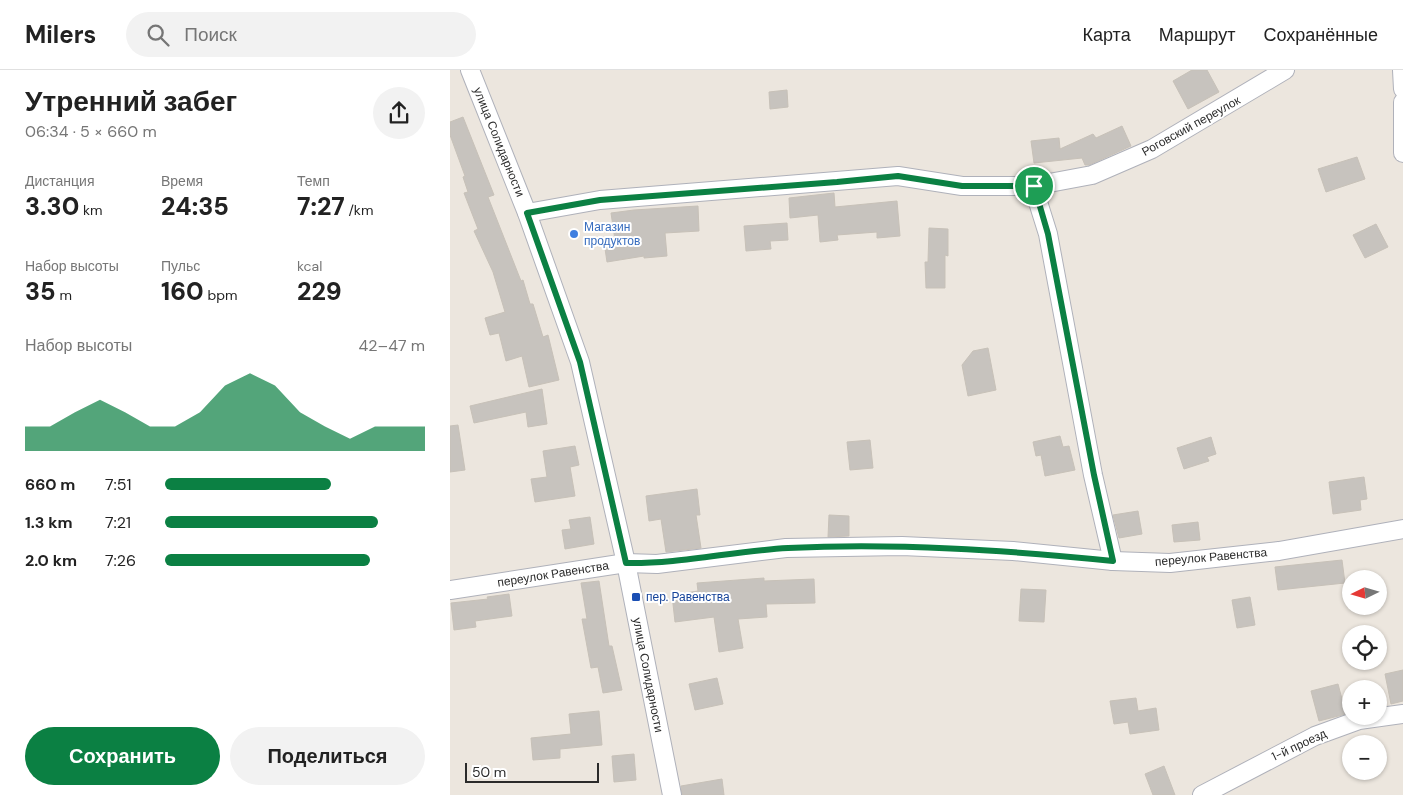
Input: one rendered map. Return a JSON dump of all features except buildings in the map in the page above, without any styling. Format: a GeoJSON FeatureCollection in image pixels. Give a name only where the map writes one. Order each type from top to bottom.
{"type":"FeatureCollection","features":[{"type":"Feature","properties":{"kind":"street","name":"улица Солидарности"},"geometry":{"type":"LineString","coordinates":[[470,70],[527,213],[580,362],[626,563],[672,795]]}},
{"type":"Feature","properties":{"kind":"street","name":"Роговский переулок"},"geometry":{"type":"LineString","coordinates":[[527,213],[600,200],[898,176],[962,186],[1034,186],[1092,175],[1152,150],[1285,70]]}},
{"type":"Feature","properties":{"kind":"street"},"geometry":{"type":"LineString","coordinates":[[1402,70],[1403,89]]}},
{"type":"Feature","properties":{"kind":"street"},"geometry":{"type":"LineString","coordinates":[[1403,102],[1403,152]]}},
{"type":"Feature","properties":{"kind":"street"},"geometry":{"type":"LineString","coordinates":[[1034,186],[1048,234],[1094,475],[1113,561]]}},
{"type":"Feature","properties":{"kind":"street","name":"переулок Равенства"},"geometry":{"type":"LineString","coordinates":[[450,590],[626,563],[657,564],[786,548],[902,546],[1013,551],[1113,561],[1170,563],[1269,552],[1403,529]]}},
{"type":"Feature","properties":{"kind":"street","name":"1-й проезд"},"geometry":{"type":"LineString","coordinates":[[1202,795],[1315,736],[1359,720],[1403,714]]}},
{"type":"Feature","properties":{"kind":"place","name":"Магазин продуктов"},"geometry":{"type":"Point","coordinates":[574,234]}},
{"type":"Feature","properties":{"kind":"place","name":"пер. Равенства"},"geometry":{"type":"Point","coordinates":[636,597]}},
{"type":"Feature","properties":{"kind":"route"},"geometry":{"type":"LineString","coordinates":[[898,176],[962,186],[1034,186],[1048,234],[1094,475],[1113,561],[1013,551],[902,546],[786,548],[657,564],[626,563],[580,362],[527,213],[600,200],[898,176]]}}]}
